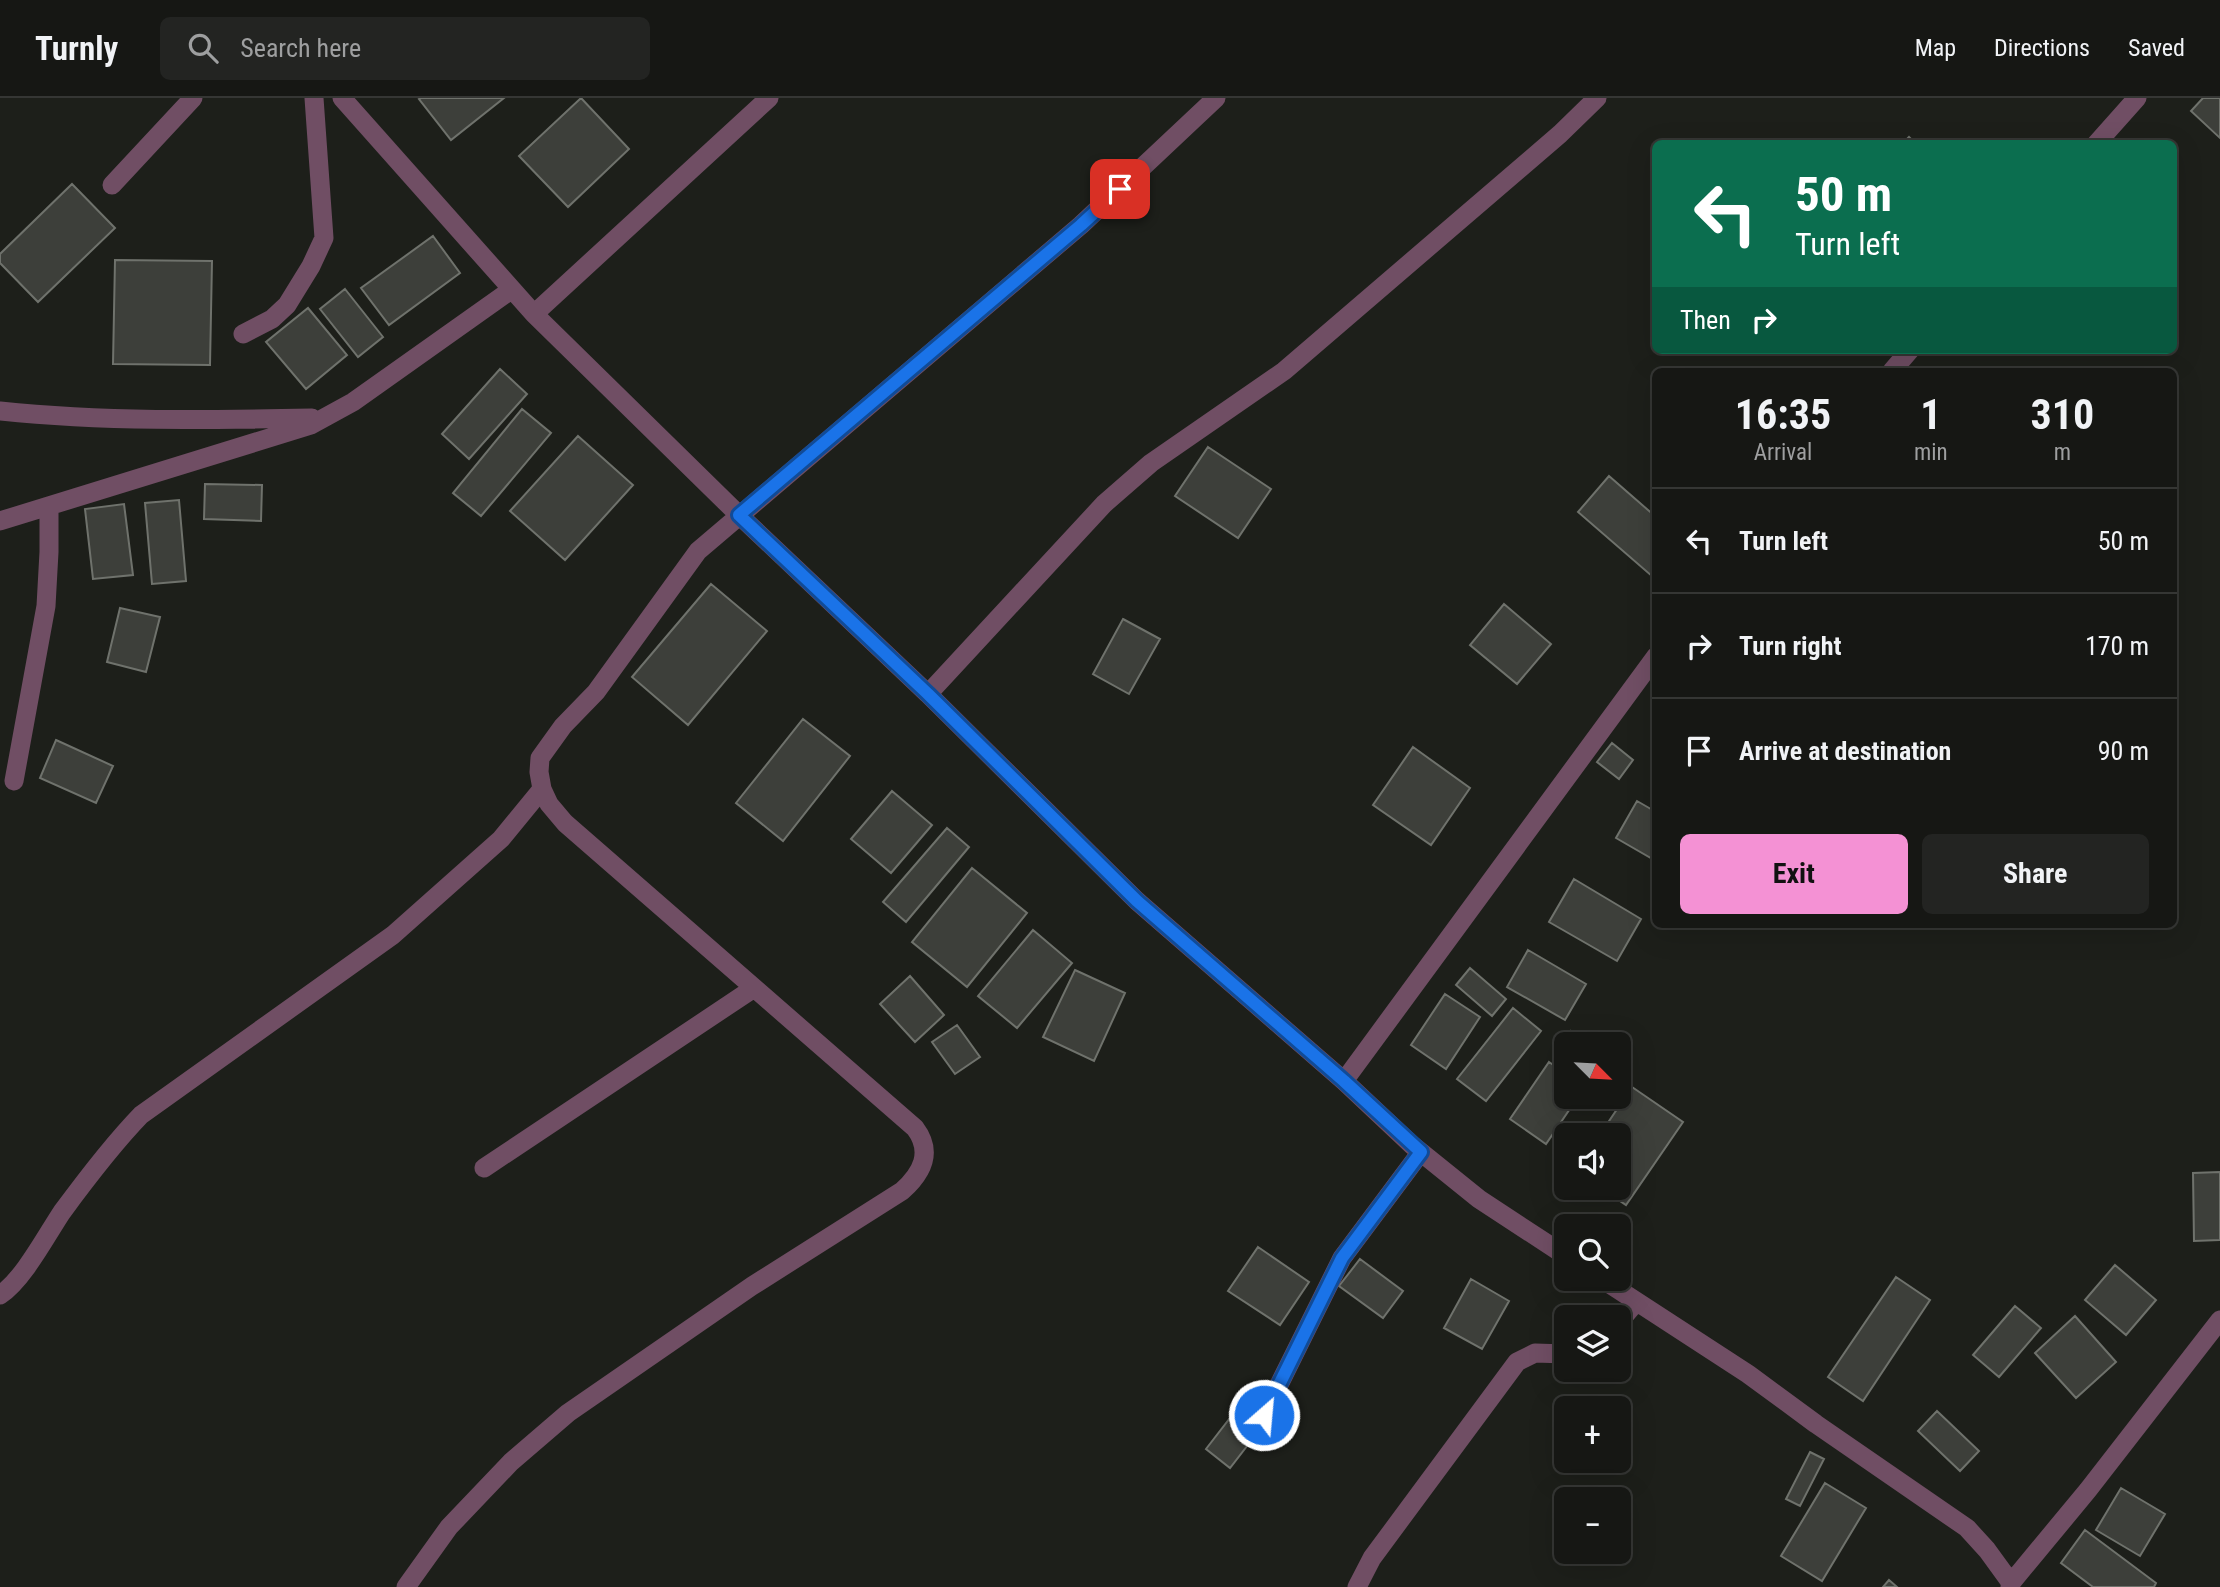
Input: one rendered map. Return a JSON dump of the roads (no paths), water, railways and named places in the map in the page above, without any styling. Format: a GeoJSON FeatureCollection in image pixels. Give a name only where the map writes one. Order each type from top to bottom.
{"type":"FeatureCollection","features":[{"type":"Feature","properties":{"kind":"street"},"geometry":{"type":"LineString","coordinates":[[112,185],[193,98]]}},
{"type":"Feature","properties":{"kind":"street"},"geometry":{"type":"LineString","coordinates":[[243,334],[272,319],[287,305],[312,266],[324,238],[314,98]]}},
{"type":"Feature","properties":{"kind":"street"},"geometry":{"type":"LineString","coordinates":[[342,98],[534,314],[739,515],[928,694],[1137,901],[1344,1081],[1421,1152],[1479,1199],[1554,1248]]}},
{"type":"Feature","properties":{"kind":"street"},"geometry":{"type":"LineString","coordinates":[[534,314],[769,98]]}},
{"type":"Feature","properties":{"kind":"street"},"geometry":{"type":"LineString","coordinates":[[406,1587],[449,1527],[511,1462],[568,1413],[752,1286],[902,1191],[915,1180],[924,1156],[925,1146],[915,1128],[565,823],[542,789],[540,758],[563,726],[596,692],[698,551],[1081,225],[1216,98]]}},
{"type":"Feature","properties":{"kind":"street"},"geometry":{"type":"LineString","coordinates":[[928,694],[1104,505],[1151,463],[1284,371],[1560,134],[1597,98]]}},
{"type":"Feature","properties":{"kind":"street"},"geometry":{"type":"LineString","coordinates":[[2100,140],[2137,98]]}},
{"type":"Feature","properties":{"kind":"street"},"geometry":{"type":"LineString","coordinates":[[0,521],[311,425],[353,402],[511,289]]}},
{"type":"Feature","properties":{"kind":"street"},"geometry":{"type":"LineString","coordinates":[[1895,368],[1907,354]]}},
{"type":"Feature","properties":{"kind":"street"},"geometry":{"type":"LineString","coordinates":[[0,411],[69,418],[195,421],[324,418]]}},
{"type":"Feature","properties":{"kind":"street"},"geometry":{"type":"LineString","coordinates":[[14,781],[46,606],[50,552],[49,506]]}},
{"type":"Feature","properties":{"kind":"street"},"geometry":{"type":"LineString","coordinates":[[1344,1081],[1652,661]]}},
{"type":"Feature","properties":{"kind":"street"},"geometry":{"type":"LineString","coordinates":[[0,1295],[32,1259],[114,1142],[141,1115],[393,935],[501,839],[542,789]]}},
{"type":"Feature","properties":{"kind":"street"},"geometry":{"type":"LineString","coordinates":[[484,1168],[754,988]]}},
{"type":"Feature","properties":{"kind":"street"},"geometry":{"type":"LineString","coordinates":[[1264,1415],[1342,1258],[1421,1152]]}},
{"type":"Feature","properties":{"kind":"street"},"geometry":{"type":"LineString","coordinates":[[1620,1291],[1748,1374],[1967,1528],[1987,1549],[2010,1585],[2088,1490],[2220,1320]]}},
{"type":"Feature","properties":{"kind":"street"},"geometry":{"type":"LineString","coordinates":[[1631,1308],[1636,1302]]}},
{"type":"Feature","properties":{"kind":"street"},"geometry":{"type":"LineString","coordinates":[[1357,1587],[1372,1558],[1517,1362],[1535,1353],[1554,1354]]}}]}
